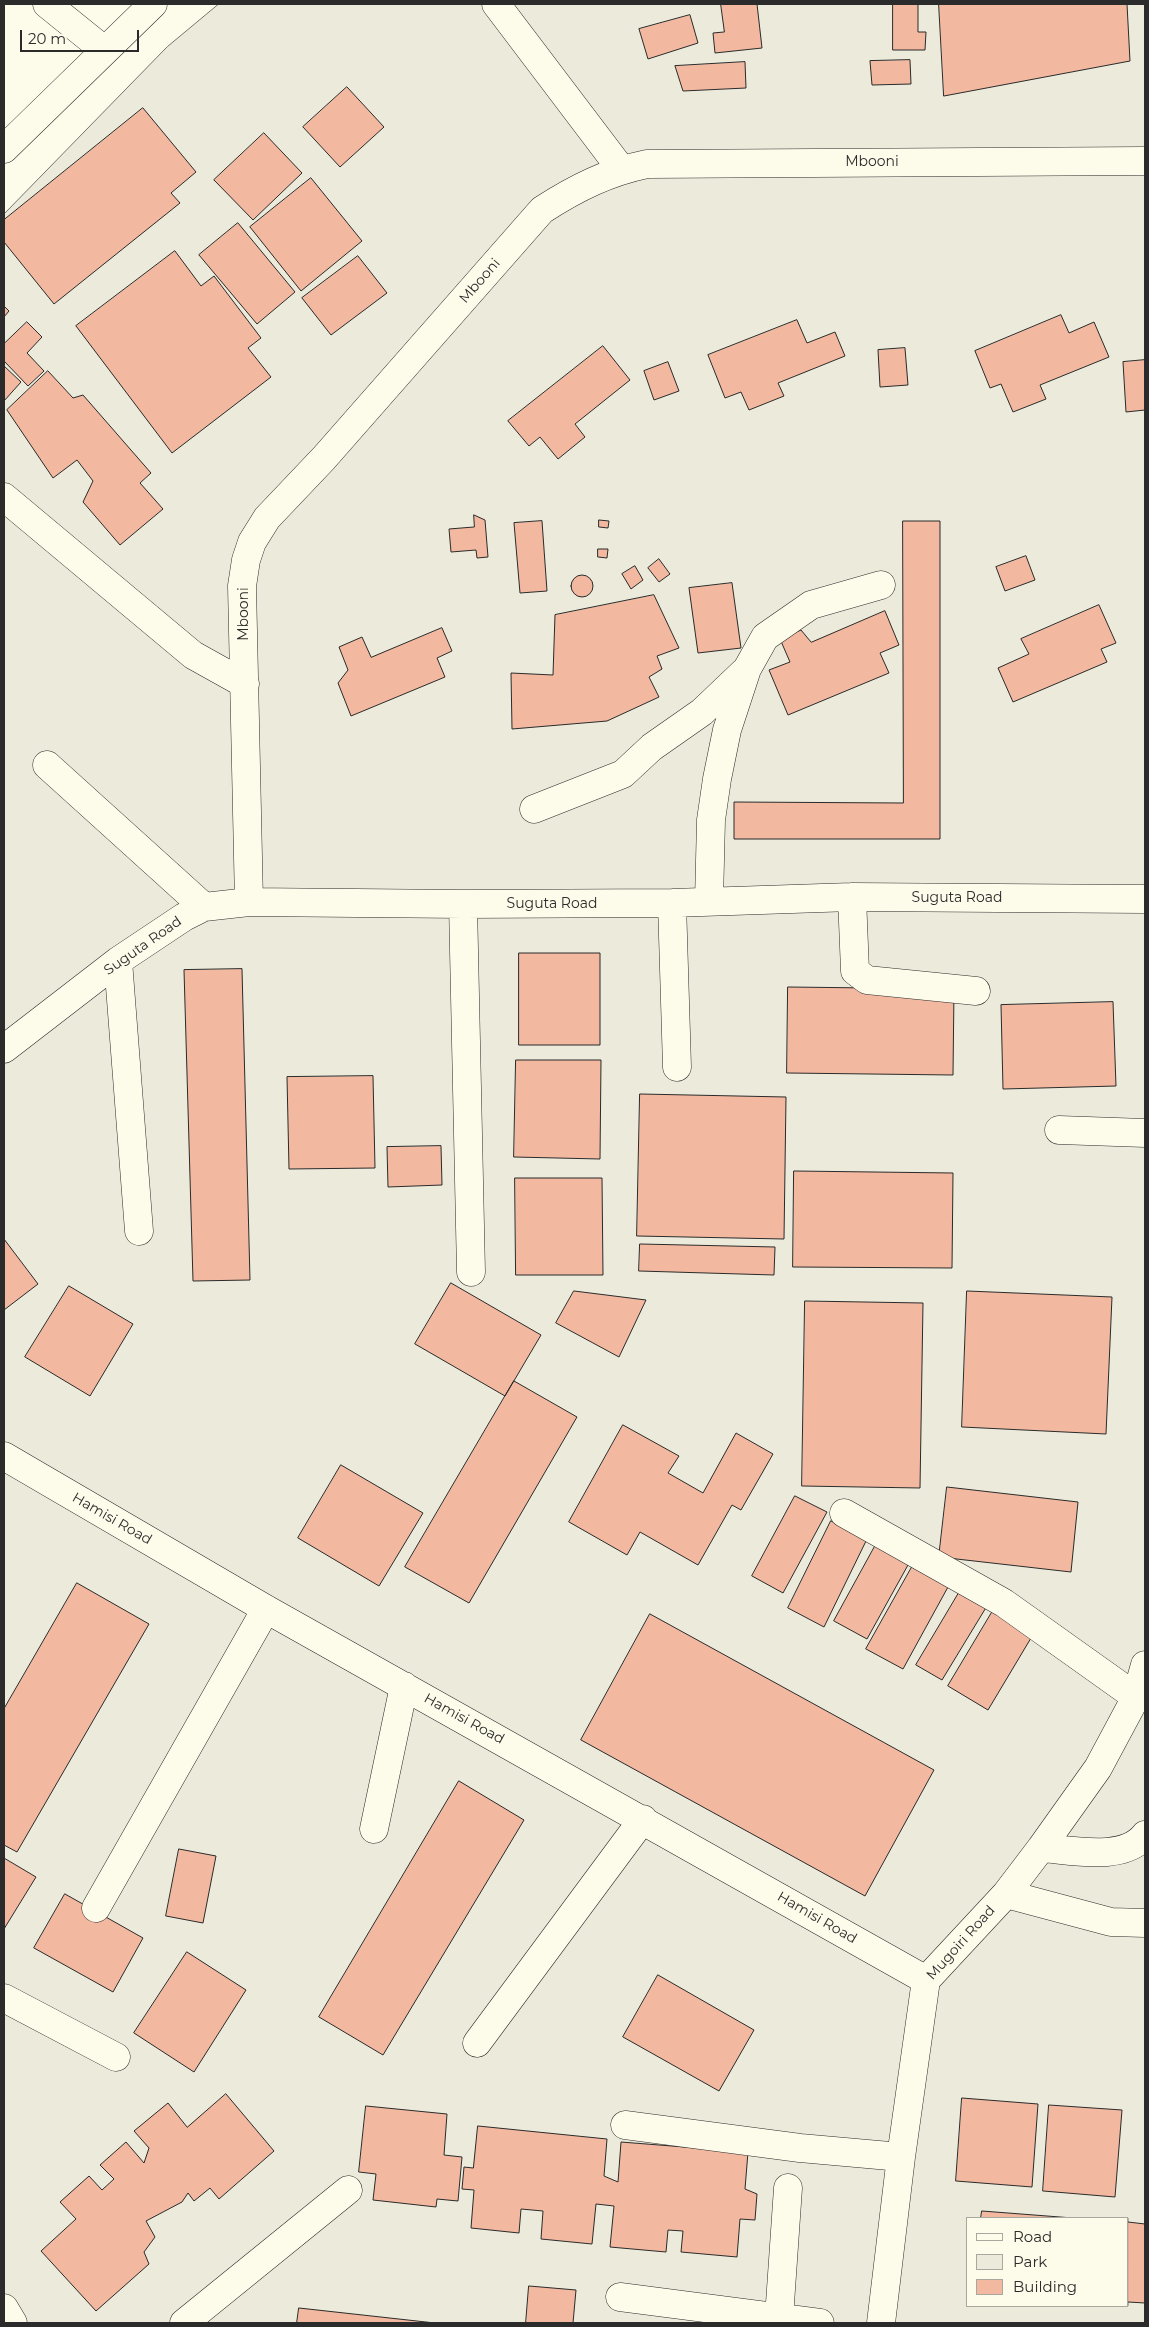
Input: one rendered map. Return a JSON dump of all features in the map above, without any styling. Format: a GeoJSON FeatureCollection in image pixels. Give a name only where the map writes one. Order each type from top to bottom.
{"type":"FeatureCollection","features":[{"type":"Feature","properties":{"kind":"street"},"geometry":{"type":"LineString","coordinates":[[47,4],[104,50]]}},
{"type":"Feature","properties":{"kind":"street"},"geometry":{"type":"LineString","coordinates":[[4,149],[153,4]]}},
{"type":"Feature","properties":{"kind":"street"},"geometry":{"type":"LineString","coordinates":[[496,4],[622,169]]}},
{"type":"Feature","properties":{"kind":"street","name":"Mbooni"},"geometry":{"type":"LineString","coordinates":[[249,902],[244,577],[246,560],[252,542],[267,518],[324,458],[542,210],[577,187],[622,169],[647,164],[685,162],[1145,161]]}},
{"type":"Feature","properties":{"kind":"street"},"geometry":{"type":"LineString","coordinates":[[4,497],[192,655],[245,684]]}},
{"type":"Feature","properties":{"kind":"street"},"geometry":{"type":"LineString","coordinates":[[708,901],[711,820],[717,779],[727,730],[747,670],[766,637],[811,605],[881,585]]}},
{"type":"Feature","properties":{"kind":"street"},"geometry":{"type":"LineString","coordinates":[[534,809],[623,774],[652,747],[702,712],[747,670]]}},
{"type":"Feature","properties":{"kind":"street"},"geometry":{"type":"LineString","coordinates":[[47,765],[204,908]]}},
{"type":"Feature","properties":{"kind":"street"},"geometry":{"type":"LineString","coordinates":[[852,897],[855,971],[867,980],[976,991]]}},
{"type":"Feature","properties":{"kind":"street","name":"Suguta Road"},"geometry":{"type":"LineString","coordinates":[[4,1049],[118,961],[184,917],[204,908],[249,902],[672,903],[852,897],[1145,899]]}},
{"type":"Feature","properties":{"kind":"street"},"geometry":{"type":"LineString","coordinates":[[672,903],[677,1067]]}},
{"type":"Feature","properties":{"kind":"street"},"geometry":{"type":"LineString","coordinates":[[463,904],[471,1272]]}},
{"type":"Feature","properties":{"kind":"street"},"geometry":{"type":"LineString","coordinates":[[118,961],[139,1231]]}},
{"type":"Feature","properties":{"kind":"street"},"geometry":{"type":"LineString","coordinates":[[1059,1130],[1145,1133]]}},
{"type":"Feature","properties":{"kind":"street","name":"Hamisi Road"},"geometry":{"type":"LineString","coordinates":[[4,1456],[266,1609],[643,1819],[926,1980]]}},
{"type":"Feature","properties":{"kind":"street"},"geometry":{"type":"LineString","coordinates":[[844,1513],[1004,1603],[1136,1697]]}},
{"type":"Feature","properties":{"kind":"street"},"geometry":{"type":"LineString","coordinates":[[96,1908],[266,1609]]}},
{"type":"Feature","properties":{"kind":"street","name":"Mugoiri Road"},"geometry":{"type":"LineString","coordinates":[[881,2323],[900,2157],[926,1980],[1006,1894],[1098,1768],[1136,1697],[1145,1665]]}},
{"type":"Feature","properties":{"kind":"street"},"geometry":{"type":"LineString","coordinates":[[374,1829],[404,1686]]}},
{"type":"Feature","properties":{"kind":"street"},"geometry":{"type":"LineString","coordinates":[[477,2043],[643,1819]]}},
{"type":"Feature","properties":{"kind":"street"},"geometry":{"type":"LineString","coordinates":[[1041,1848],[1114,1852],[1130,1848],[1145,1835]]}},
{"type":"Feature","properties":{"kind":"street"},"geometry":{"type":"LineString","coordinates":[[1006,1894],[1111,1922],[1145,1923]]}},
{"type":"Feature","properties":{"kind":"street"},"geometry":{"type":"LineString","coordinates":[[4,1998],[116,2057]]}},
{"type":"Feature","properties":{"kind":"street"},"geometry":{"type":"LineString","coordinates":[[625,2125],[800,2148],[900,2157]]}},
{"type":"Feature","properties":{"kind":"street"},"geometry":{"type":"LineString","coordinates":[[779,2318],[788,2188]]}},
{"type":"Feature","properties":{"kind":"street"},"geometry":{"type":"LineString","coordinates":[[184,2323],[348,2190]]}},
{"type":"Feature","properties":{"kind":"street"},"geometry":{"type":"LineString","coordinates":[[620,2297],[820,2323]]}},
{"type":"Feature","properties":{"kind":"street"},"geometry":{"type":"LineString","coordinates":[[4,2308],[13,2323]]}},
{"type":"Feature","properties":{"kind":"green space"},"geometry":{"type":"Polygon","coordinates":[[[219,4],[1145,4],[1145,2323],[4,2323],[4,214],[167,47],[219,4]]]}},
{"type":"Feature","properties":{"kind":"building"},"geometry":{"type":"Polygon","coordinates":[[[721,4],[757,4],[762,48],[715,53],[713,33],[724,32],[721,4]]]}},
{"type":"Feature","properties":{"kind":"building"},"geometry":{"type":"Polygon","coordinates":[[[893,4],[918,4],[918,32],[926,32],[925,50],[893,50],[893,4]]]}},
{"type":"Feature","properties":{"kind":"building"},"geometry":{"type":"Polygon","coordinates":[[[939,4],[1127,4],[1130,61],[944,96],[939,4]]]}},
{"type":"Feature","properties":{"kind":"building"},"geometry":{"type":"Polygon","coordinates":[[[690,15],[698,43],[648,59],[639,29],[690,15]]]}},
{"type":"Feature","properties":{"kind":"building"},"geometry":{"type":"Polygon","coordinates":[[[910,60],[911,84],[872,85],[870,61],[910,60]]]}},
{"type":"Feature","properties":{"kind":"building"},"geometry":{"type":"Polygon","coordinates":[[[745,62],[746,88],[683,91],[675,66],[745,62]]]}},
{"type":"Feature","properties":{"kind":"building"},"geometry":{"type":"Polygon","coordinates":[[[347,87],[384,127],[340,167],[303,127],[347,87]]]}},
{"type":"Feature","properties":{"kind":"building"},"geometry":{"type":"Polygon","coordinates":[[[143,108],[196,172],[171,193],[180,203],[54,304],[4,242],[4,220],[143,108]]]}},
{"type":"Feature","properties":{"kind":"building"},"geometry":{"type":"Polygon","coordinates":[[[264,133],[302,173],[253,220],[214,180],[264,133]]]}},
{"type":"Feature","properties":{"kind":"building"},"geometry":{"type":"Polygon","coordinates":[[[311,178],[362,241],[301,291],[250,227],[311,178]]]}},
{"type":"Feature","properties":{"kind":"building"},"geometry":{"type":"Polygon","coordinates":[[[238,223],[295,292],[257,324],[199,255],[238,223]]]}},
{"type":"Feature","properties":{"kind":"building"},"geometry":{"type":"Polygon","coordinates":[[[175,251],[201,286],[214,276],[261,338],[248,348],[271,377],[172,453],[76,326],[175,251]]]}},
{"type":"Feature","properties":{"kind":"building"},"geometry":{"type":"Polygon","coordinates":[[[358,256],[387,293],[331,335],[302,298],[358,256]]]}},
{"type":"Feature","properties":{"kind":"building"},"geometry":{"type":"Polygon","coordinates":[[[4,306],[9,311],[4,317],[4,306]]]}},
{"type":"Feature","properties":{"kind":"building"},"geometry":{"type":"Polygon","coordinates":[[[1061,315],[1069,333],[1094,322],[1109,357],[1040,385],[1046,399],[1013,412],[1001,384],[990,388],[975,351],[1061,315]]]}},
{"type":"Feature","properties":{"kind":"building"},"geometry":{"type":"Polygon","coordinates":[[[797,320],[807,343],[835,332],[845,356],[778,383],[784,396],[749,410],[741,392],[725,398],[708,355],[797,320]]]}},
{"type":"Feature","properties":{"kind":"building"},"geometry":{"type":"Polygon","coordinates":[[[27,322],[42,337],[27,353],[44,371],[28,386],[4,361],[4,344],[27,322]]]}},
{"type":"Feature","properties":{"kind":"building"},"geometry":{"type":"Polygon","coordinates":[[[603,346],[630,380],[575,424],[585,437],[558,459],[540,437],[529,446],[508,421],[603,346]]]}},
{"type":"Feature","properties":{"kind":"building"},"geometry":{"type":"Polygon","coordinates":[[[905,348],[908,385],[880,387],[878,350],[905,348]]]}},
{"type":"Feature","properties":{"kind":"building"},"geometry":{"type":"Polygon","coordinates":[[[1145,360],[1145,410],[1126,412],[1123,362],[1145,360]]]}},
{"type":"Feature","properties":{"kind":"building"},"geometry":{"type":"Polygon","coordinates":[[[668,362],[679,391],[654,400],[644,371],[668,362]]]}},
{"type":"Feature","properties":{"kind":"building"},"geometry":{"type":"Polygon","coordinates":[[[4,366],[21,382],[4,401],[4,366]]]}},
{"type":"Feature","properties":{"kind":"building"},"geometry":{"type":"Polygon","coordinates":[[[48,371],[73,398],[83,395],[151,473],[140,483],[163,509],[120,545],[83,502],[93,481],[77,460],[53,478],[7,410],[48,371]]]}},
{"type":"Feature","properties":{"kind":"building"},"geometry":{"type":"Polygon","coordinates":[[[474,515],[485,520],[488,557],[477,558],[476,550],[451,552],[449,529],[474,527],[474,515]]]}},
{"type":"Feature","properties":{"kind":"building"},"geometry":{"type":"Polygon","coordinates":[[[599,520],[609,521],[608,528],[599,527],[599,520]]]}},
{"type":"Feature","properties":{"kind":"building"},"geometry":{"type":"Polygon","coordinates":[[[542,521],[547,591],[520,593],[514,523],[542,521]]]}},
{"type":"Feature","properties":{"kind":"building"},"geometry":{"type":"Polygon","coordinates":[[[903,521],[940,521],[940,839],[734,839],[734,802],[903,803],[903,521]]]}},
{"type":"Feature","properties":{"kind":"building"},"geometry":{"type":"Polygon","coordinates":[[[598,549],[608,549],[607,558],[598,557],[598,549]]]}},
{"type":"Feature","properties":{"kind":"building"},"geometry":{"type":"Polygon","coordinates":[[[1026,556],[1035,580],[1005,591],[996,567],[1026,556]]]}},
{"type":"Feature","properties":{"kind":"building"},"geometry":{"type":"Polygon","coordinates":[[[659,559],[670,574],[659,582],[648,568],[659,559]]]}},
{"type":"Feature","properties":{"kind":"building"},"geometry":{"type":"Polygon","coordinates":[[[635,566],[643,580],[631,589],[622,574],[635,566]]]}},
{"type":"Feature","properties":{"kind":"building"},"geometry":{"type":"Polygon","coordinates":[[[582,575],[590,578],[593,586],[590,594],[582,597],[574,594],[571,586],[574,578],[582,575]]]}},
{"type":"Feature","properties":{"kind":"building"},"geometry":{"type":"Polygon","coordinates":[[[732,583],[741,648],[698,653],[689,588],[732,583]]]}},
{"type":"Feature","properties":{"kind":"building"},"geometry":{"type":"Polygon","coordinates":[[[654,595],[679,648],[657,656],[662,669],[649,677],[659,697],[607,721],[512,729],[511,673],[553,675],[555,615],[654,595]]]}},
{"type":"Feature","properties":{"kind":"building"},"geometry":{"type":"Polygon","coordinates":[[[1099,605],[1116,643],[1101,649],[1107,662],[1013,702],[998,668],[1029,654],[1021,639],[1099,605]]]}},
{"type":"Feature","properties":{"kind":"building"},"geometry":{"type":"Polygon","coordinates":[[[885,611],[899,645],[880,653],[889,673],[788,715],[769,670],[790,662],[780,639],[801,630],[811,642],[885,611]]]}},
{"type":"Feature","properties":{"kind":"building"},"geometry":{"type":"Polygon","coordinates":[[[442,628],[452,651],[437,658],[445,677],[351,716],[338,683],[348,670],[339,647],[362,637],[371,657],[442,628]]]}},
{"type":"Feature","properties":{"kind":"building"},"geometry":{"type":"Polygon","coordinates":[[[519,953],[600,953],[600,1045],[519,1045],[519,953]]]}},
{"type":"Feature","properties":{"kind":"building"},"geometry":{"type":"Polygon","coordinates":[[[242,969],[250,1280],[193,1281],[184,970],[242,969]]]}},
{"type":"Feature","properties":{"kind":"building"},"geometry":{"type":"Polygon","coordinates":[[[788,987],[954,989],[953,1075],[787,1073],[788,987]]]}},
{"type":"Feature","properties":{"kind":"building"},"geometry":{"type":"Polygon","coordinates":[[[1113,1002],[1116,1086],[1003,1089],[1001,1005],[1113,1002]]]}},
{"type":"Feature","properties":{"kind":"building"},"geometry":{"type":"Polygon","coordinates":[[[516,1060],[601,1060],[600,1159],[514,1157],[516,1060]]]}},
{"type":"Feature","properties":{"kind":"building"},"geometry":{"type":"Polygon","coordinates":[[[373,1076],[375,1168],[289,1169],[287,1077],[373,1076]]]}},
{"type":"Feature","properties":{"kind":"building"},"geometry":{"type":"Polygon","coordinates":[[[640,1094],[786,1097],[784,1239],[637,1236],[640,1094]]]}},
{"type":"Feature","properties":{"kind":"building"},"geometry":{"type":"Polygon","coordinates":[[[441,1146],[442,1185],[388,1187],[387,1147],[441,1146]]]}},
{"type":"Feature","properties":{"kind":"building"},"geometry":{"type":"Polygon","coordinates":[[[794,1171],[953,1173],[952,1268],[793,1267],[794,1171]]]}},
{"type":"Feature","properties":{"kind":"building"},"geometry":{"type":"Polygon","coordinates":[[[515,1178],[602,1178],[603,1275],[516,1275],[515,1178]]]}},
{"type":"Feature","properties":{"kind":"building"},"geometry":{"type":"Polygon","coordinates":[[[4,1239],[38,1284],[4,1310],[4,1239]]]}},
{"type":"Feature","properties":{"kind":"building"},"geometry":{"type":"Polygon","coordinates":[[[640,1244],[775,1247],[774,1275],[639,1271],[640,1244]]]}},
{"type":"Feature","properties":{"kind":"building"},"geometry":{"type":"Polygon","coordinates":[[[451,1283],[541,1335],[505,1396],[415,1344],[451,1283]]]}},
{"type":"Feature","properties":{"kind":"building"},"geometry":{"type":"Polygon","coordinates":[[[69,1286],[133,1324],[90,1396],[25,1357],[69,1286]]]}},
{"type":"Feature","properties":{"kind":"building"},"geometry":{"type":"Polygon","coordinates":[[[574,1291],[646,1300],[619,1357],[556,1323],[574,1291]]]}},
{"type":"Feature","properties":{"kind":"building"},"geometry":{"type":"Polygon","coordinates":[[[967,1291],[1112,1297],[1106,1434],[962,1427],[967,1291]]]}},
{"type":"Feature","properties":{"kind":"building"},"geometry":{"type":"Polygon","coordinates":[[[805,1301],[923,1303],[920,1488],[802,1486],[805,1301]]]}},
{"type":"Feature","properties":{"kind":"building"},"geometry":{"type":"Polygon","coordinates":[[[514,1381],[577,1417],[469,1603],[405,1567],[514,1381]]]}},
{"type":"Feature","properties":{"kind":"building"},"geometry":{"type":"Polygon","coordinates":[[[623,1425],[679,1456],[668,1473],[703,1493],[736,1433],[773,1454],[741,1510],[732,1505],[698,1565],[640,1532],[627,1555],[569,1522],[623,1425]]]}},
{"type":"Feature","properties":{"kind":"building"},"geometry":{"type":"Polygon","coordinates":[[[341,1465],[423,1513],[379,1586],[298,1538],[341,1465]]]}},
{"type":"Feature","properties":{"kind":"building"},"geometry":{"type":"Polygon","coordinates":[[[947,1487],[1078,1502],[1071,1572],[939,1557],[947,1487]]]}},
{"type":"Feature","properties":{"kind":"building"},"geometry":{"type":"Polygon","coordinates":[[[795,1496],[827,1512],[783,1593],[752,1576],[795,1496]]]}},
{"type":"Feature","properties":{"kind":"building"},"geometry":{"type":"Polygon","coordinates":[[[831,1521],[867,1539],[824,1627],[788,1608],[831,1521]]]}},
{"type":"Feature","properties":{"kind":"building"},"geometry":{"type":"Polygon","coordinates":[[[879,1539],[913,1556],[867,1639],[834,1621],[879,1539]]]}},
{"type":"Feature","properties":{"kind":"building"},"geometry":{"type":"Polygon","coordinates":[[[912,1567],[948,1587],[903,1669],[866,1649],[912,1567]]]}},
{"type":"Feature","properties":{"kind":"building"},"geometry":{"type":"Polygon","coordinates":[[[77,1583],[149,1624],[17,1852],[4,1845],[4,1709],[77,1583]]]}},
{"type":"Feature","properties":{"kind":"building"},"geometry":{"type":"Polygon","coordinates":[[[963,1586],[990,1601],[942,1680],[916,1665],[963,1586]]]}},
{"type":"Feature","properties":{"kind":"building"},"geometry":{"type":"Polygon","coordinates":[[[994,1609],[1034,1633],[988,1710],[948,1686],[994,1609]]]}},
{"type":"Feature","properties":{"kind":"building"},"geometry":{"type":"Polygon","coordinates":[[[650,1614],[934,1770],[865,1896],[581,1740],[650,1614]]]}},
{"type":"Feature","properties":{"kind":"building"},"geometry":{"type":"Polygon","coordinates":[[[459,1781],[524,1820],[383,2055],[319,2017],[459,1781]]]}},
{"type":"Feature","properties":{"kind":"building"},"geometry":{"type":"Polygon","coordinates":[[[179,1849],[216,1856],[203,1923],[166,1916],[179,1849]]]}},
{"type":"Feature","properties":{"kind":"building"},"geometry":{"type":"Polygon","coordinates":[[[4,1858],[36,1877],[4,1929],[4,1858]]]}},
{"type":"Feature","properties":{"kind":"building"},"geometry":{"type":"Polygon","coordinates":[[[65,1894],[143,1938],[113,1992],[34,1948],[65,1894]]]}},
{"type":"Feature","properties":{"kind":"building"},"geometry":{"type":"Polygon","coordinates":[[[187,1952],[246,1990],[194,2072],[134,2033],[187,1952]]]}},
{"type":"Feature","properties":{"kind":"building"},"geometry":{"type":"Polygon","coordinates":[[[658,1975],[754,2030],[719,2091],[623,2037],[658,1975]]]}},
{"type":"Feature","properties":{"kind":"building"},"geometry":{"type":"Polygon","coordinates":[[[226,2094],[274,2151],[219,2199],[210,2188],[194,2201],[188,2193],[182,2202],[146,2221],[155,2237],[144,2252],[149,2264],[96,2311],[41,2251],[76,2219],[60,2202],[89,2176],[102,2190],[114,2179],[100,2165],[126,2142],[144,2163],[149,2148],[134,2131],[168,2103],[187,2127],[226,2094]]]}},
{"type":"Feature","properties":{"kind":"building"},"geometry":{"type":"Polygon","coordinates":[[[962,2098],[1038,2104],[1032,2187],[956,2181],[962,2098]]]}},
{"type":"Feature","properties":{"kind":"building"},"geometry":{"type":"Polygon","coordinates":[[[1049,2105],[1122,2110],[1115,2197],[1043,2191],[1049,2105]]]}},
{"type":"Feature","properties":{"kind":"building"},"geometry":{"type":"Polygon","coordinates":[[[366,2106],[447,2114],[444,2155],[462,2157],[458,2201],[437,2199],[436,2207],[373,2200],[376,2174],[359,2172],[366,2106]]]}},
{"type":"Feature","properties":{"kind":"building"},"geometry":{"type":"Polygon","coordinates":[[[478,2126],[607,2139],[604,2176],[618,2182],[621,2142],[748,2152],[745,2189],[757,2194],[755,2220],[740,2219],[737,2257],[681,2252],[683,2231],[668,2230],[666,2252],[610,2247],[614,2206],[596,2204],[592,2244],[541,2239],[543,2211],[521,2209],[519,2233],[471,2228],[474,2190],[462,2189],[464,2167],[473,2168],[478,2126]]]}},
{"type":"Feature","properties":{"kind":"building"},"geometry":{"type":"Polygon","coordinates":[[[982,2211],[1060,2217],[981,2217],[982,2211]]]}},
{"type":"Feature","properties":{"kind":"building"},"geometry":{"type":"Polygon","coordinates":[[[1129,2222],[1145,2224],[1145,2303],[1129,2302],[1129,2222]]]}},
{"type":"Feature","properties":{"kind":"building"},"geometry":{"type":"Polygon","coordinates":[[[529,2286],[576,2290],[573,2323],[526,2323],[529,2286]]]}},
{"type":"Feature","properties":{"kind":"building"},"geometry":{"type":"Polygon","coordinates":[[[299,2308],[435,2323],[297,2323],[299,2308]]]}}]}
